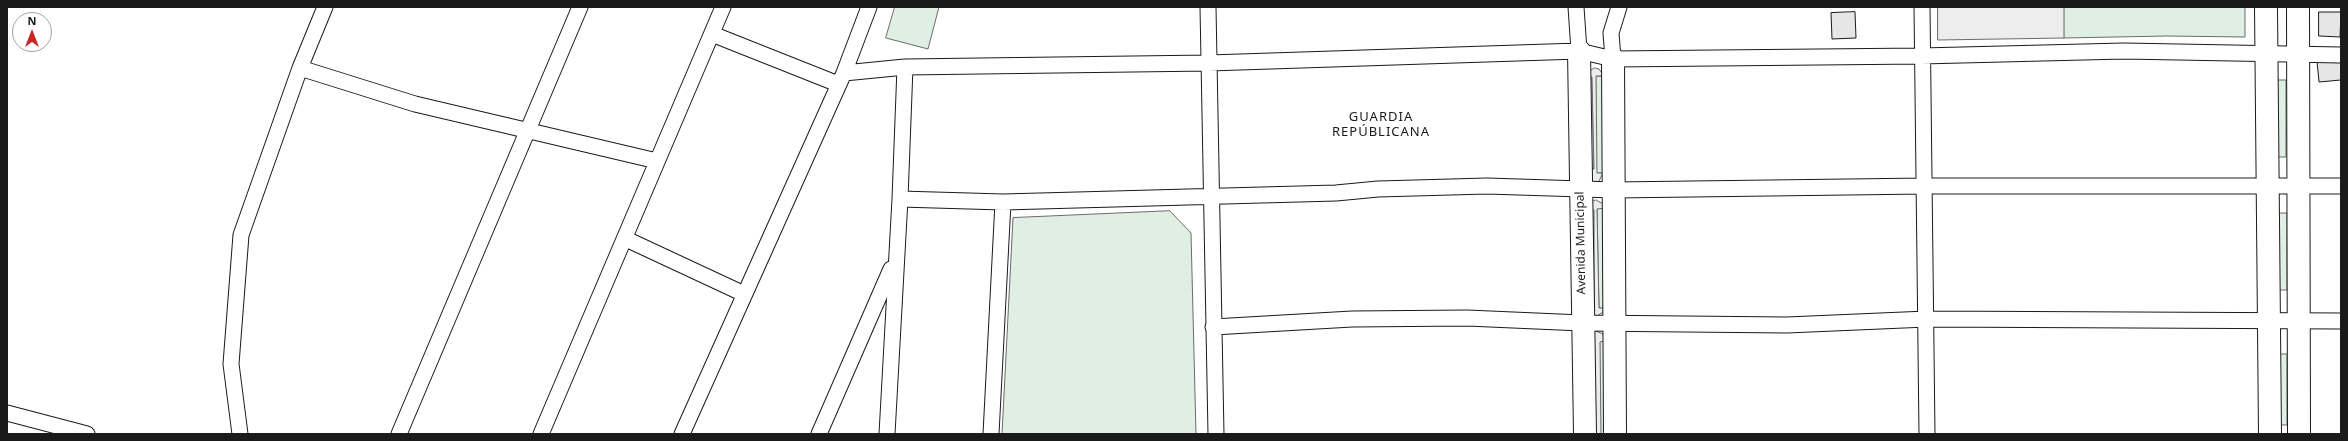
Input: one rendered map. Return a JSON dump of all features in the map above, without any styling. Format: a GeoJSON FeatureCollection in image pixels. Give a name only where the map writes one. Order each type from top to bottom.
{"type":"FeatureCollection","features":[{"type":"Feature","properties":{"kind":"street"},"geometry":{"type":"LineString","coordinates":[[240,434],[231,364],[241,235],[300,68],[325,7]]}},
{"type":"Feature","properties":{"kind":"street"},"geometry":{"type":"LineString","coordinates":[[399,434],[580,7]]}},
{"type":"Feature","properties":{"kind":"street"},"geometry":{"type":"LineString","coordinates":[[541,434],[626,239],[657,161],[723,7]]}},
{"type":"Feature","properties":{"kind":"street"},"geometry":{"type":"LineString","coordinates":[[682,434],[841,79],[869,7]]}},
{"type":"Feature","properties":{"kind":"street"},"geometry":{"type":"LineString","coordinates":[[1208,7],[1212,327],[1216,434]]}},
{"type":"Feature","properties":{"kind":"street"},"geometry":{"type":"LineString","coordinates":[[1576,7],[1579,51]]}},
{"type":"Feature","properties":{"kind":"street"},"geometry":{"type":"LineString","coordinates":[[1615,434],[1613,59],[1611,33],[1619,7]]}},
{"type":"Feature","properties":{"kind":"street"},"geometry":{"type":"LineString","coordinates":[[1922,7],[1921,56],[1925,186],[1927,434]]}},
{"type":"Feature","properties":{"kind":"street"},"geometry":{"type":"LineString","coordinates":[[2266,7],[2270,434]]}},
{"type":"Feature","properties":{"kind":"street"},"geometry":{"type":"LineString","coordinates":[[2298,7],[2299,434]]}},
{"type":"Feature","properties":{"kind":"street"},"geometry":{"type":"LineString","coordinates":[[712,34],[841,79],[905,66],[1209,63],[1579,51],[1613,59],[1921,56],[2124,51],[2341,55]]}},
{"type":"Feature","properties":{"kind":"street","name":"Avenida Municipal"},"geometry":{"type":"LineString","coordinates":[[1579,51],[1582,323],[1585,434]]}},
{"type":"Feature","properties":{"kind":"street"},"geometry":{"type":"LineString","coordinates":[[887,434],[895,258],[900,199],[905,66]]}},
{"type":"Feature","properties":{"kind":"street"},"geometry":{"type":"LineString","coordinates":[[300,68],[415,104],[657,161]]}},
{"type":"Feature","properties":{"kind":"street"},"geometry":{"type":"LineString","coordinates":[[900,199],[1004,202],[1336,193],[1487,186],[1614,190],[1925,186],[2341,186]]}},
{"type":"Feature","properties":{"kind":"street"},"geometry":{"type":"LineString","coordinates":[[991,434],[1004,202]]}},
{"type":"Feature","properties":{"kind":"street"},"geometry":{"type":"LineString","coordinates":[[626,239],[744,294]]}},
{"type":"Feature","properties":{"kind":"street"},"geometry":{"type":"LineString","coordinates":[[819,434],[895,258]]}},
{"type":"Feature","properties":{"kind":"street"},"geometry":{"type":"LineString","coordinates":[[1212,327],[1352,319],[1468,318],[1582,323],[1787,325],[1927,319],[2269,320],[2299,322],[2341,321]]}},
{"type":"Feature","properties":{"kind":"street"},"geometry":{"type":"LineString","coordinates":[[7,413],[87,434]]}},
{"type":"Feature","properties":{"kind":"green space"},"geometry":{"type":"Polygon","coordinates":[[[895,7],[939,7],[928,49],[886,38],[895,7]]]}},
{"type":"Feature","properties":{"kind":"green space"},"geometry":{"type":"Polygon","coordinates":[[[2064,7],[2245,7],[2245,37],[2167,36],[2064,38],[2064,7]]]}},
{"type":"Feature","properties":{"kind":"green space"},"geometry":{"type":"Polygon","coordinates":[[[1596,76],[1604,76],[1603,173],[1597,173],[1596,76]]]}},
{"type":"Feature","properties":{"kind":"green space"},"geometry":{"type":"Polygon","coordinates":[[[1586,77],[1592,77],[1594,169],[1588,169],[1586,77]]]}},
{"type":"Feature","properties":{"kind":"green space"},"geometry":{"type":"Polygon","coordinates":[[[2277,80],[2286,80],[2286,157],[2278,157],[2277,80]]]}},
{"type":"Feature","properties":{"kind":"green space"},"geometry":{"type":"Polygon","coordinates":[[[1605,208],[1605,308],[1599,308],[1597,209],[1605,208]]]}},
{"type":"Feature","properties":{"kind":"green space"},"geometry":{"type":"Polygon","coordinates":[[[1170,211],[1191,233],[1196,434],[1002,434],[1013,218],[1170,211]]]}},
{"type":"Feature","properties":{"kind":"green space"},"geometry":{"type":"Polygon","coordinates":[[[2279,213],[2287,213],[2287,290],[2279,290],[2279,213]]]}},
{"type":"Feature","properties":{"kind":"green space"},"geometry":{"type":"Polygon","coordinates":[[[1600,341],[1605,341],[1607,434],[1601,434],[1600,341]]]}},
{"type":"Feature","properties":{"kind":"green space"},"geometry":{"type":"Polygon","coordinates":[[[2280,354],[2287,354],[2287,425],[2281,425],[2280,354]]]}},
{"type":"Feature","properties":{"kind":"shaded area"},"geometry":{"type":"Polygon","coordinates":[[[1938,7],[2064,7],[2064,38],[1938,40],[1938,7]]]}},
{"type":"Feature","properties":{"kind":"shaded area"},"geometry":{"type":"Polygon","coordinates":[[[1595,68],[1599,69],[1604,76],[1596,76],[1597,173],[1603,173],[1598,183],[1590,182],[1588,169],[1594,169],[1592,77],[1586,77],[1588,72],[1595,68]]]}},
{"type":"Feature","properties":{"kind":"shaded area"},"geometry":{"type":"Polygon","coordinates":[[[1596,200],[1603,204],[1605,208],[1597,209],[1599,308],[1605,308],[1603,312],[1597,316],[1593,315],[1588,308],[1594,308],[1594,210],[1587,209],[1592,202],[1596,200]]]}},
{"type":"Feature","properties":{"kind":"shaded area"},"geometry":{"type":"Polygon","coordinates":[[[1596,331],[1603,334],[1605,341],[1600,342],[1601,434],[1596,434],[1592,333],[1596,331]]]}},
{"type":"Feature","properties":{"kind":"building"},"geometry":{"type":"Polygon","coordinates":[[[1855,12],[1856,38],[1832,39],[1831,13],[1855,12]]]}},
{"type":"Feature","properties":{"kind":"building"},"geometry":{"type":"Polygon","coordinates":[[[2319,12],[2341,12],[2340,37],[2319,36],[2319,12]]]}},
{"type":"Feature","properties":{"kind":"building"},"geometry":{"type":"Polygon","coordinates":[[[2341,60],[2341,80],[2319,82],[2317,61],[2341,60]]]}},
{"type":"Feature","properties":{"kind":"district","name":"GUARDIA REPÚBLICANA"},"geometry":{"type":"Point","coordinates":[1381,124]}}]}
